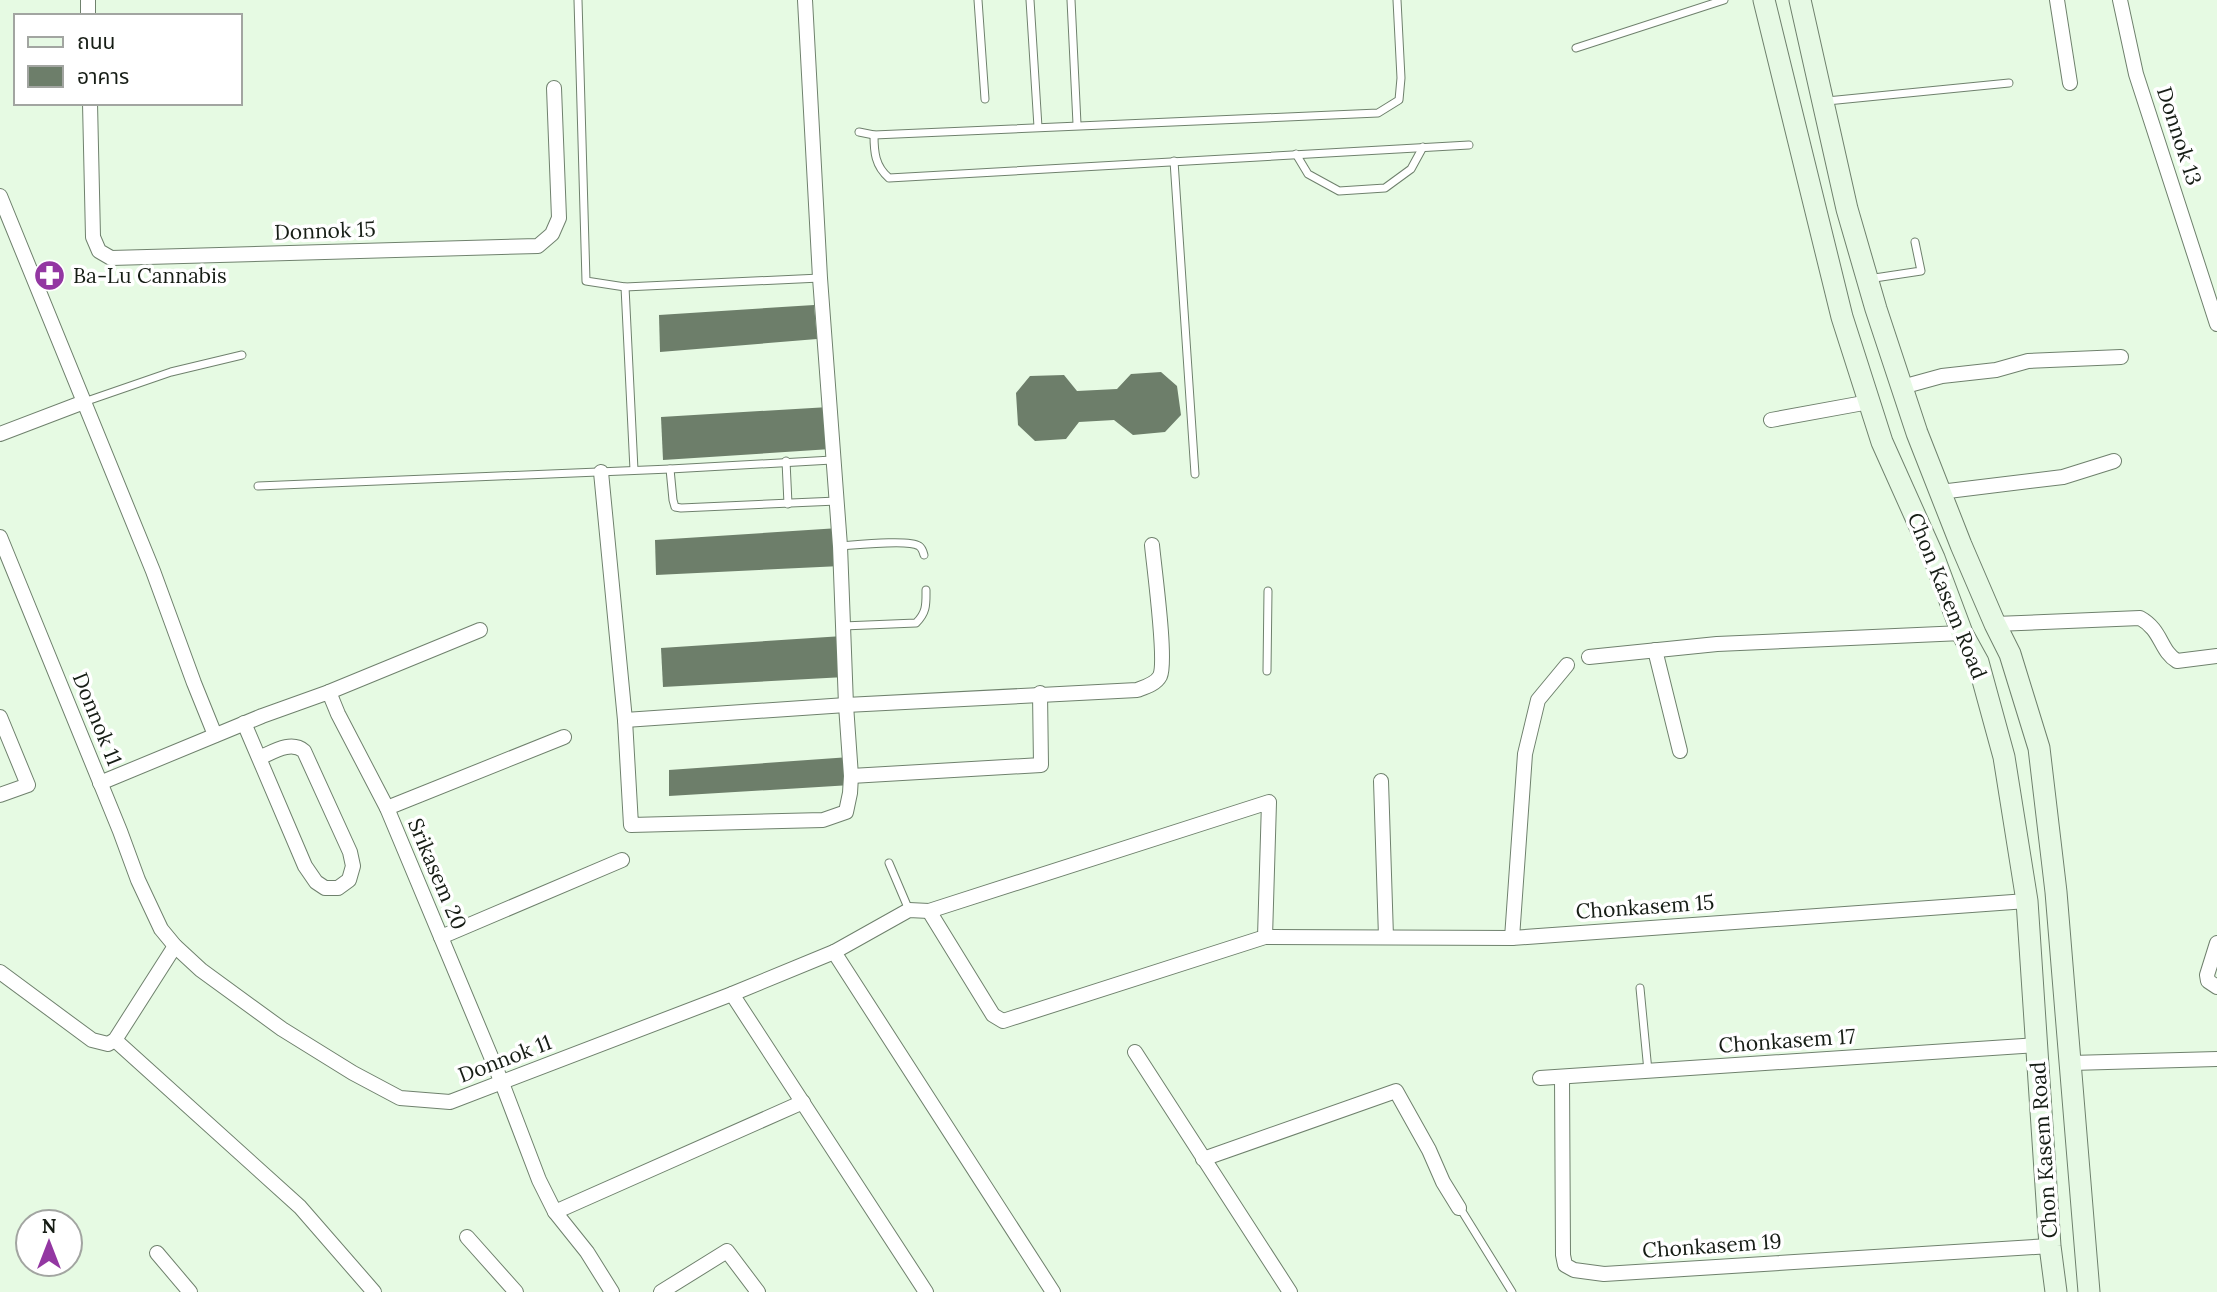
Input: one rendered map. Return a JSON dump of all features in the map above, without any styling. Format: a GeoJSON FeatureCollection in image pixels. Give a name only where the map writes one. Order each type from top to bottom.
{"type":"FeatureCollection","features":[{"type":"Feature","properties":{"kind":"main road","name":"Chon Kasem Road"},"geometry":{"type":"LineString","coordinates":[[1764,0],[1842,317],[1882,442],[1934,558],[1962,633],[1978,662],[2004,757],[2027,901],[2050,1246],[2056,1292]]}},
{"type":"Feature","properties":{"kind":"main road","name":"Chon Kasem Road"},"geometry":{"type":"LineString","coordinates":[[1800,0],[1847,209],[1867,279],[1917,433],[1995,624],[2010,654],[2039,748],[2056,892],[2089,1292]]}},
{"type":"Feature","properties":{"kind":"street"},"geometry":{"type":"LineString","coordinates":[[601,472],[625,720],[631,825],[823,820],[846,812],[851,776],[840,546],[820,278],[805,0]]}},
{"type":"Feature","properties":{"kind":"street"},"geometry":{"type":"LineString","coordinates":[[2057,0],[2070,83]]}},
{"type":"Feature","properties":{"kind":"street","name":"Donnok 13"},"geometry":{"type":"LineString","coordinates":[[2119,0],[2136,74],[2217,324]]}},
{"type":"Feature","properties":{"kind":"street","name":"Donnok 15"},"geometry":{"type":"LineString","coordinates":[[90,105],[93,237],[99,251],[111,258],[538,247],[552,234],[559,218],[554,88]]}},
{"type":"Feature","properties":{"kind":"street"},"geometry":{"type":"LineString","coordinates":[[0,196],[153,571],[215,735]]}},
{"type":"Feature","properties":{"kind":"street"},"geometry":{"type":"LineString","coordinates":[[1902,387],[1942,376],[1996,370],[2028,361],[2121,357]]}},
{"type":"Feature","properties":{"kind":"street"},"geometry":{"type":"LineString","coordinates":[[0,435],[84,402]]}},
{"type":"Feature","properties":{"kind":"street"},"geometry":{"type":"LineString","coordinates":[[1771,420],[1869,402]]}},
{"type":"Feature","properties":{"kind":"street"},"geometry":{"type":"LineString","coordinates":[[1940,492],[2063,477],[2114,461]]}},
{"type":"Feature","properties":{"kind":"street","name":"Donnok 11"},"geometry":{"type":"LineString","coordinates":[[0,537],[138,880],[161,929],[201,970],[282,1029],[353,1073],[400,1098],[450,1102],[502,1083],[834,952],[909,910]]}},
{"type":"Feature","properties":{"kind":"street"},"geometry":{"type":"LineString","coordinates":[[625,720],[1040,693],[1137,690],[1154,683],[1161,675],[1162,652],[1152,544]]}},
{"type":"Feature","properties":{"kind":"street"},"geometry":{"type":"LineString","coordinates":[[1995,624],[2140,618],[2151,624],[2171,657],[2177,661],[2217,656]]}},
{"type":"Feature","properties":{"kind":"street"},"geometry":{"type":"LineString","coordinates":[[100,783],[480,630]]}},
{"type":"Feature","properties":{"kind":"street"},"geometry":{"type":"LineString","coordinates":[[1589,657],[1717,644],[1962,633]]}},
{"type":"Feature","properties":{"kind":"street"},"geometry":{"type":"LineString","coordinates":[[1655,650],[1680,751]]}},
{"type":"Feature","properties":{"kind":"street"},"geometry":{"type":"LineString","coordinates":[[1512,938],[1525,754],[1538,700],[1567,665]]}},
{"type":"Feature","properties":{"kind":"street","name":"Srikasem 20"},"geometry":{"type":"LineString","coordinates":[[329,692],[338,715],[387,808],[502,1083],[539,1180],[555,1212],[587,1252],[612,1292]]}},
{"type":"Feature","properties":{"kind":"street"},"geometry":{"type":"LineString","coordinates":[[851,776],[1041,765],[1040,693]]}},
{"type":"Feature","properties":{"kind":"street"},"geometry":{"type":"LineString","coordinates":[[0,717],[28,785],[0,795]]}},
{"type":"Feature","properties":{"kind":"street"},"geometry":{"type":"LineString","coordinates":[[244,723],[305,866],[316,882],[325,888],[338,888],[349,880],[353,866],[304,751],[296,746],[286,747],[259,758]]}},
{"type":"Feature","properties":{"kind":"street"},"geometry":{"type":"LineString","coordinates":[[387,808],[564,737]]}},
{"type":"Feature","properties":{"kind":"street"},"geometry":{"type":"LineString","coordinates":[[1381,781],[1386,937]]}},
{"type":"Feature","properties":{"kind":"street"},"geometry":{"type":"LineString","coordinates":[[909,910],[929,911],[1269,802],[1265,937]]}},
{"type":"Feature","properties":{"kind":"street"},"geometry":{"type":"LineString","coordinates":[[441,937],[622,860]]}},
{"type":"Feature","properties":{"kind":"street","name":"Chonkasem 15"},"geometry":{"type":"LineString","coordinates":[[929,911],[993,1015],[1003,1021],[1265,937],[1512,938],[2027,901]]}},
{"type":"Feature","properties":{"kind":"street"},"geometry":{"type":"LineString","coordinates":[[2217,943],[2207,975],[2208,981],[2217,987]]}},
{"type":"Feature","properties":{"kind":"street"},"geometry":{"type":"LineString","coordinates":[[0,972],[92,1040],[108,1044],[115,1040],[175,946]]}},
{"type":"Feature","properties":{"kind":"street"},"geometry":{"type":"LineString","coordinates":[[834,952],[1053,1292]]}},
{"type":"Feature","properties":{"kind":"street"},"geometry":{"type":"LineString","coordinates":[[732,994],[926,1292]]}},
{"type":"Feature","properties":{"kind":"street"},"geometry":{"type":"LineString","coordinates":[[115,1040],[300,1207],[374,1292]]}},
{"type":"Feature","properties":{"kind":"street","name":"Chonkasem 17"},"geometry":{"type":"LineString","coordinates":[[1540,1078],[2037,1045]]}},
{"type":"Feature","properties":{"kind":"street"},"geometry":{"type":"LineString","coordinates":[[1135,1052],[1290,1292]]}},
{"type":"Feature","properties":{"kind":"street"},"geometry":{"type":"LineString","coordinates":[[2071,1063],[2217,1059]]}},
{"type":"Feature","properties":{"kind":"street","name":"Chonkasem 19"},"geometry":{"type":"LineString","coordinates":[[1562,1077],[1563,1255],[1565,1265],[1574,1270],[1618,1273],[2050,1246]]}},
{"type":"Feature","properties":{"kind":"street"},"geometry":{"type":"LineString","coordinates":[[1203,1159],[1396,1091],[1459,1208]]}},
{"type":"Feature","properties":{"kind":"street"},"geometry":{"type":"LineString","coordinates":[[555,1212],[803,1102]]}},
{"type":"Feature","properties":{"kind":"street"},"geometry":{"type":"LineString","coordinates":[[467,1237],[516,1292]]}},
{"type":"Feature","properties":{"kind":"street"},"geometry":{"type":"LineString","coordinates":[[661,1292],[727,1251],[758,1292]]}},
{"type":"Feature","properties":{"kind":"street"},"geometry":{"type":"LineString","coordinates":[[156,1253],[190,1292]]}},
{"type":"Feature","properties":{"kind":"lane"},"geometry":{"type":"LineString","coordinates":[[578,0],[586,281],[625,287],[820,278]]}},
{"type":"Feature","properties":{"kind":"lane"},"geometry":{"type":"LineString","coordinates":[[978,0],[985,99]]}},
{"type":"Feature","properties":{"kind":"lane"},"geometry":{"type":"LineString","coordinates":[[1030,0],[1038,127]]}},
{"type":"Feature","properties":{"kind":"lane"},"geometry":{"type":"LineString","coordinates":[[1071,0],[1077,124]]}},
{"type":"Feature","properties":{"kind":"lane"},"geometry":{"type":"LineString","coordinates":[[859,132],[874,135],[1077,124],[1378,113],[1399,100],[1401,78],[1397,0]]}},
{"type":"Feature","properties":{"kind":"lane"},"geometry":{"type":"LineString","coordinates":[[1576,48],[1724,0]]}},
{"type":"Feature","properties":{"kind":"lane"},"geometry":{"type":"LineString","coordinates":[[1823,102],[2009,83]]}},
{"type":"Feature","properties":{"kind":"lane"},"geometry":{"type":"LineString","coordinates":[[874,135],[875,157],[883,173],[889,178],[1469,145]]}},
{"type":"Feature","properties":{"kind":"lane"},"geometry":{"type":"LineString","coordinates":[[1296,154],[1308,174],[1339,191],[1385,188],[1411,169],[1423,147]]}},
{"type":"Feature","properties":{"kind":"lane"},"geometry":{"type":"LineString","coordinates":[[1174,161],[1195,474]]}},
{"type":"Feature","properties":{"kind":"lane"},"geometry":{"type":"LineString","coordinates":[[1867,279],[1921,271],[1915,242]]}},
{"type":"Feature","properties":{"kind":"lane"},"geometry":{"type":"LineString","coordinates":[[625,287],[634,470]]}},
{"type":"Feature","properties":{"kind":"lane"},"geometry":{"type":"LineString","coordinates":[[84,402],[171,372],[242,355]]}},
{"type":"Feature","properties":{"kind":"lane"},"geometry":{"type":"LineString","coordinates":[[258,486],[832,460]]}},
{"type":"Feature","properties":{"kind":"lane"},"geometry":{"type":"LineString","coordinates":[[786,461],[788,504]]}},
{"type":"Feature","properties":{"kind":"lane"},"geometry":{"type":"LineString","coordinates":[[670,469],[675,507],[837,501]]}},
{"type":"Feature","properties":{"kind":"lane"},"geometry":{"type":"LineString","coordinates":[[840,546],[917,544],[924,555]]}},
{"type":"Feature","properties":{"kind":"lane"},"geometry":{"type":"LineString","coordinates":[[843,626],[916,622],[923,616],[926,590]]}},
{"type":"Feature","properties":{"kind":"lane"},"geometry":{"type":"LineString","coordinates":[[1267,671],[1268,591]]}},
{"type":"Feature","properties":{"kind":"lane"},"geometry":{"type":"LineString","coordinates":[[889,863],[909,910]]}},
{"type":"Feature","properties":{"kind":"lane"},"geometry":{"type":"LineString","coordinates":[[1640,988],[1648,1072]]}},
{"type":"Feature","properties":{"kind":"lane"},"geometry":{"type":"LineString","coordinates":[[1459,1208],[1512,1292]]}},
{"type":"Feature","properties":{"kind":"building"},"geometry":{"type":"Polygon","coordinates":[[[814,305],[817,339],[660,352],[659,315],[814,305]]]}},
{"type":"Feature","properties":{"kind":"building"},"geometry":{"type":"Polygon","coordinates":[[[1161,372],[1177,386],[1181,415],[1165,432],[1133,435],[1114,420],[1079,422],[1066,439],[1035,441],[1018,425],[1016,393],[1030,376],[1064,375],[1077,391],[1117,389],[1131,374],[1161,372]]]}},
{"type":"Feature","properties":{"kind":"building"},"geometry":{"type":"Polygon","coordinates":[[[829,407],[831,449],[663,460],[661,417],[829,407]]]}},
{"type":"Feature","properties":{"kind":"building"},"geometry":{"type":"Polygon","coordinates":[[[839,528],[841,566],[656,575],[655,540],[839,528]]]}},
{"type":"Feature","properties":{"kind":"building"},"geometry":{"type":"Polygon","coordinates":[[[843,636],[845,677],[663,687],[661,648],[843,636]]]}},
{"type":"Feature","properties":{"kind":"building"},"geometry":{"type":"Polygon","coordinates":[[[850,757],[851,785],[669,796],[669,770],[850,757]]]}},
{"type":"Feature","properties":{"kind":"place","name":"Ba-Lu Cannabis"},"geometry":{"type":"Point","coordinates":[50,276]}}]}
